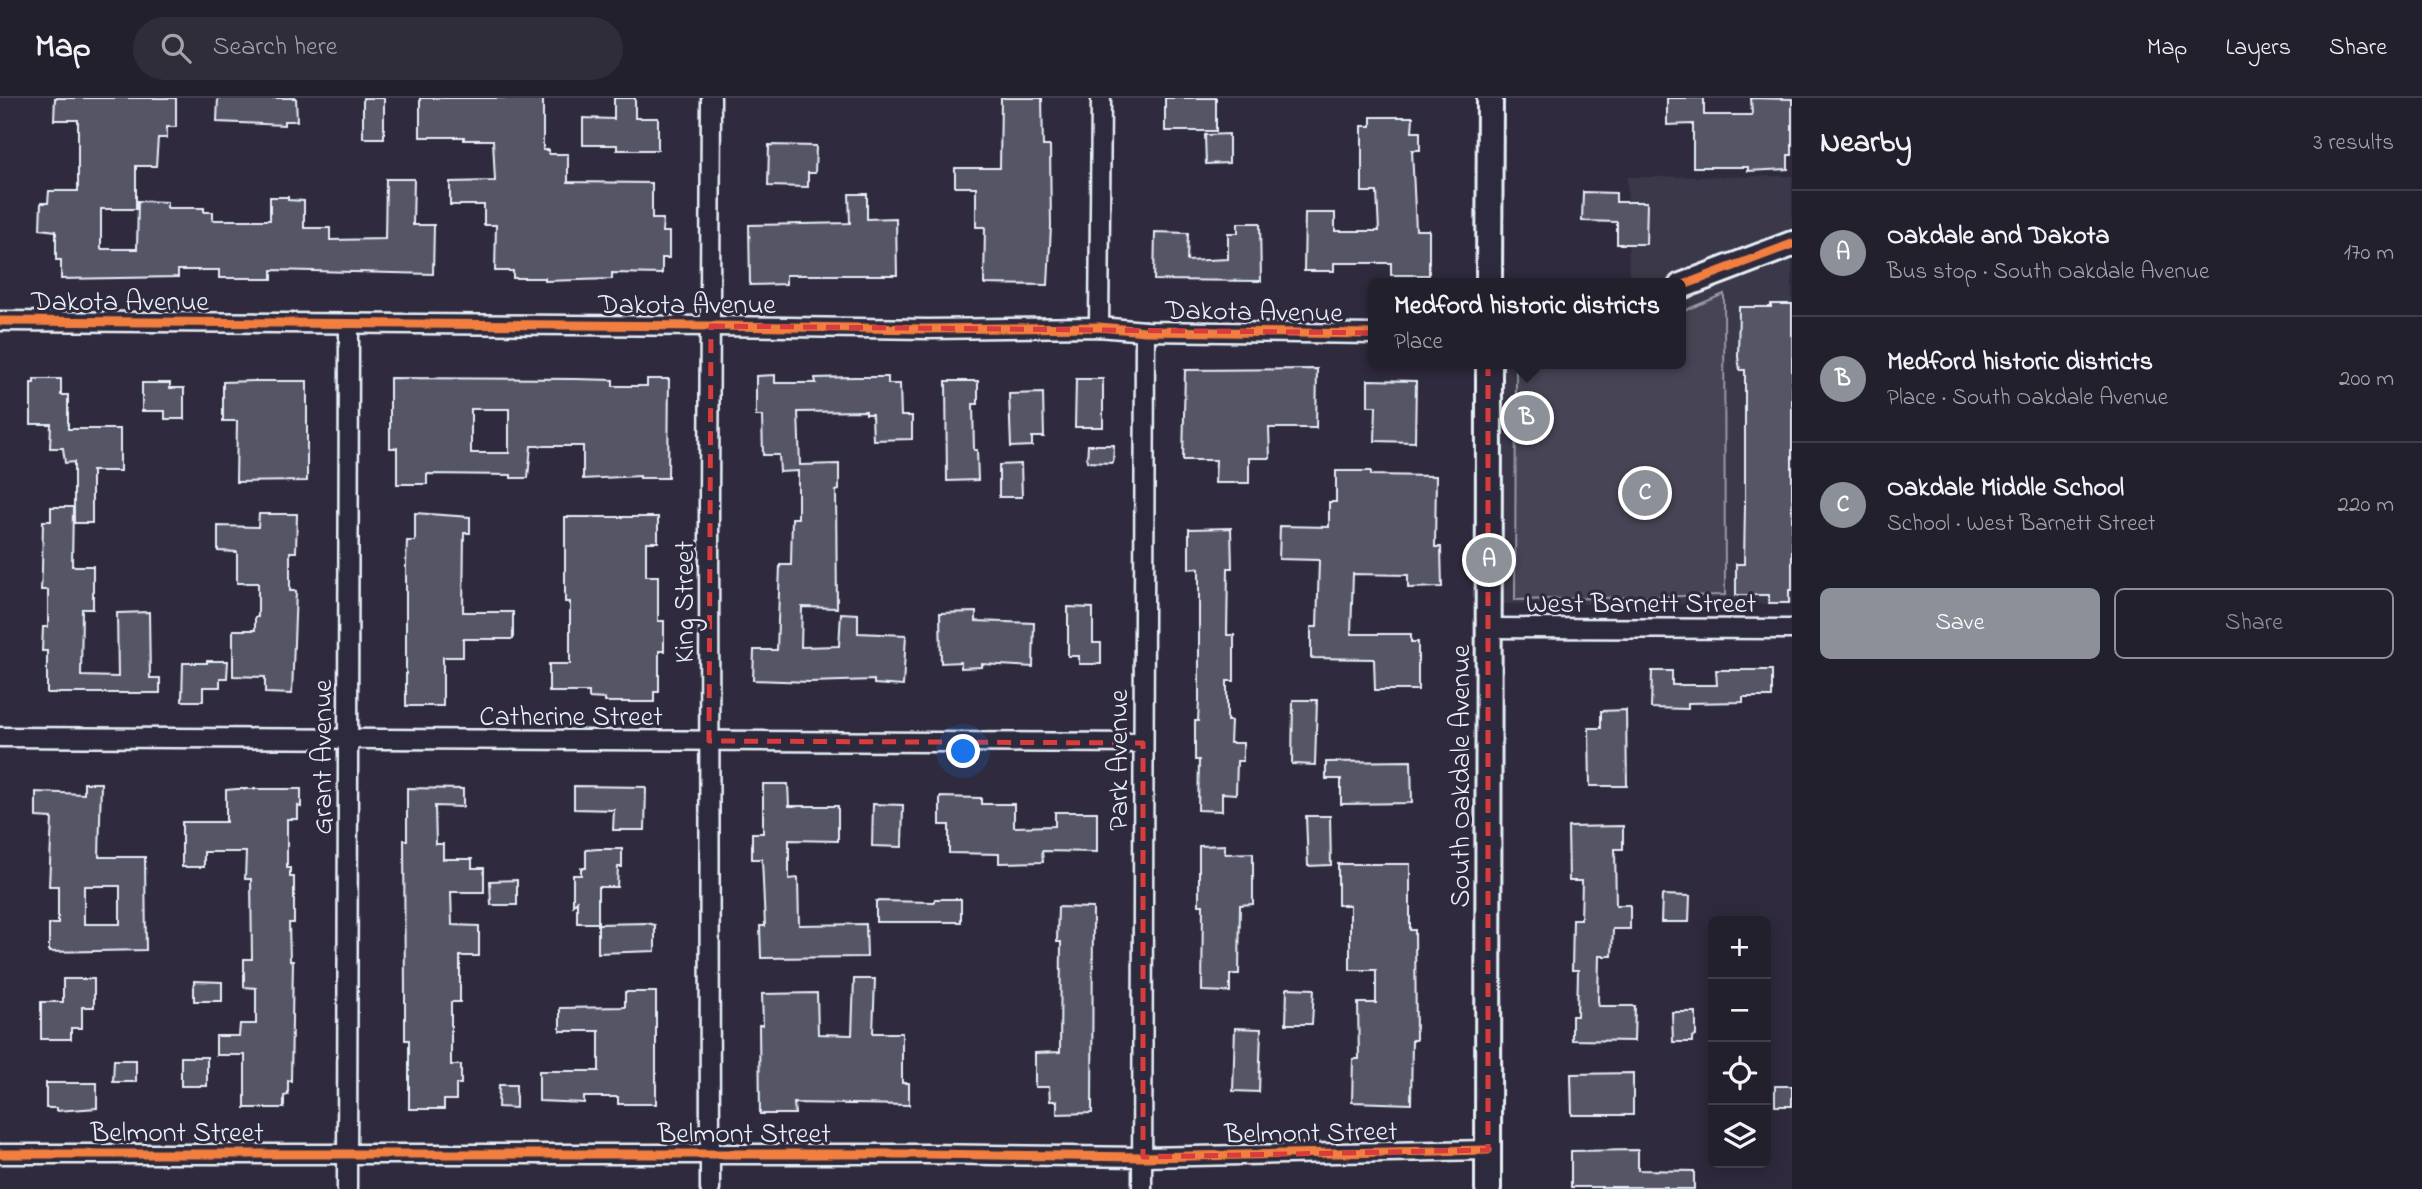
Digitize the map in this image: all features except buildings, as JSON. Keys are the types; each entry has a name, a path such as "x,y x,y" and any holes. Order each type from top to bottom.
{"street":[{"name":"King Street","path":"710,1189 711,98"},
{"path":"1099,327 1101,98"},
{"path":"1489,278 1490,98"},
{"path":"1686,284 1792,244"},
{"name":"Dakota Avenue","path":"0,321 929,329 1099,327 1145,331 1368,334"},
{"name":"Grant Avenue","path":"347,1189 349,324"},
{"name":"Park Avenue","path":"1142,1189 1145,331"},
{"name":"South Oakdale Avenue","path":"1489,369 1489,1189"},
{"name":"West Barnett Street","path":"1489,628 1792,629"},
{"name":"Catherine Street","path":"0,737 1143,743"},
{"name":"Belmont Street","path":"0,1154 1143,1157 1488,1150"}],"highlighted area":[{"path":"711,326 1488,334 1488,1150 1143,1157 1143,743 709,741"}],"shaded area":[{"path":"1792,176 1792,604 1497,604 1500,372 1503,369 1686,369 1686,278 1629,278 1627,177"},
{"path":"1724,294 1725,595 1515,600 1516,369 1686,369 1686,310"}],"cycle path":[{"path":"1686,284 1792,244"},
{"path":"0,321 928,329 1099,327 1145,331 1368,334"},
{"path":"0,1154 926,1154 1143,1157 1488,1150"}],"place":[{"name":"Medford historic districts","path":"1527,418"},
{"name":"Oakdale Middle School","path":"1645,493"},
{"name":"Oakdale and Dakota","path":"1489,560"}]}
